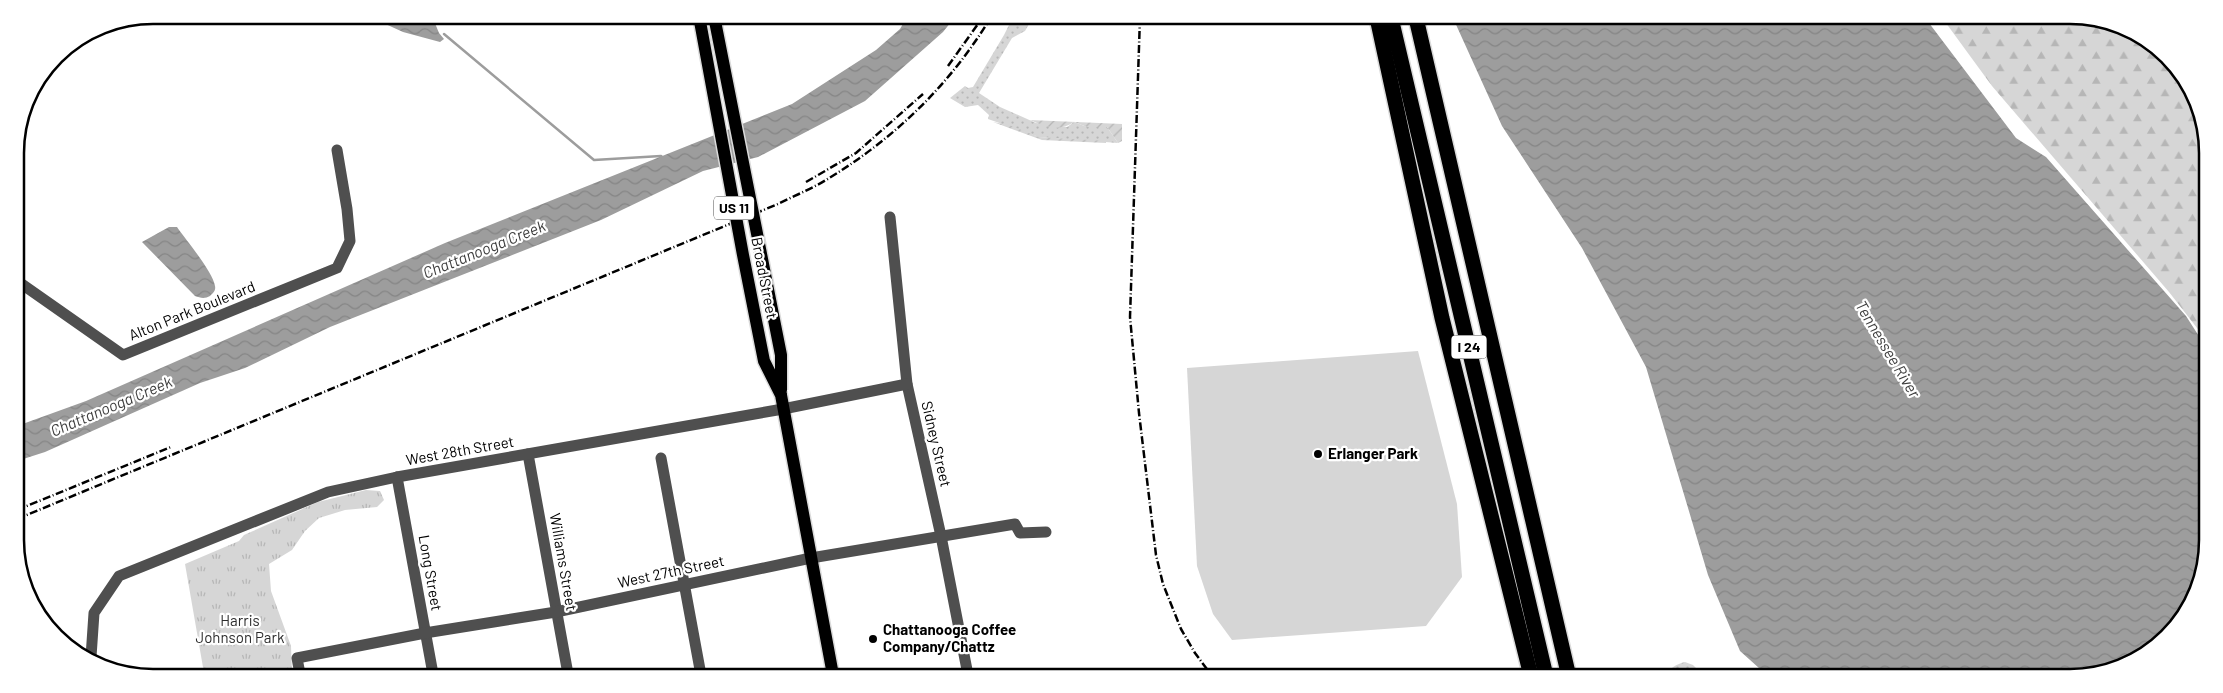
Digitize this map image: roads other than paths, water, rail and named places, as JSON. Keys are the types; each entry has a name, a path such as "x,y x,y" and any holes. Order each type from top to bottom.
{"highway":[{"path":"1378,24 1442,318 1529,669"},
{"name":"I 24","path":"1392,24 1544,669"},
{"name":"I 24","path":"1417,24 1567,669"}],"main road":[{"name":"Broad Street","path":"700,24 764,361 781,395"},
{"name":"Broad Street","path":"716,24 781,355 783,409 831,669"}],"street":[{"name":"Alton Park Boulevard","path":"24,286 123,355 337,268 350,241 348,210 337,150"},
{"name":"Sidney Street","path":"890,217 907,384 941,536 967,669"},
{"name":"West 28th Street","path":"91,654 94,613 118,576 328,492 397,477 783,409 907,384"},
{"name":"Williams Street","path":"528,454 567,669"},
{"path":"661,458 699,669"},
{"name":"Long Street","path":"397,477 432,669"},
{"name":"West 27th Street","path":"299,669 298,658 426,633 556,612 811,558 1014,524 1020,533 1046,532"}],"water":[{"path":"386,24 435,24 444,39 440,42 403,32"},
{"name":"Chattanooga Creek","path":"903,24 949,24 943,32 865,101 758,157 703,171 601,220 330,327 245,368 200,383 45,452 24,459 24,423 86,401 445,243 792,104 876,50 900,29"},
{"name":"Tennessee River","path":"1456,24 1930,24 2016,138 2046,157 2186,316 2199,336 2198,557 2195,574 2189,590 2173,619 2155,637 2127,656 2095,667 2079,669 1760,669 1740,651 1708,575 1646,367 1582,248 1502,126"},
{"path":"169,227 177,227 199,256 213,280 215,288 210,296 202,298 195,296 142,242"}],"waterway":[{"path":"444,34 594,160 661,156 663,158"}],"railway":[{"path":"948,66 978,24"},
{"path":"24,516 778,204 826,180 875,147 919,109 939,88 987,24"},
{"path":"1140,24 1130,317 1139,413 1156,555 1163,584 1181,629 1207,669"},
{"path":"806,182 856,153 923,94"},
{"path":"24,507 171,447"}],"place":[{"name":"Erlanger Park","path":"1318,454"},
{"name":"Chattanooga Coffee Company/Chattz","path":"873,639"}],"park label":[{"name":"Harris Johnson Park","path":"240,630"}]}
